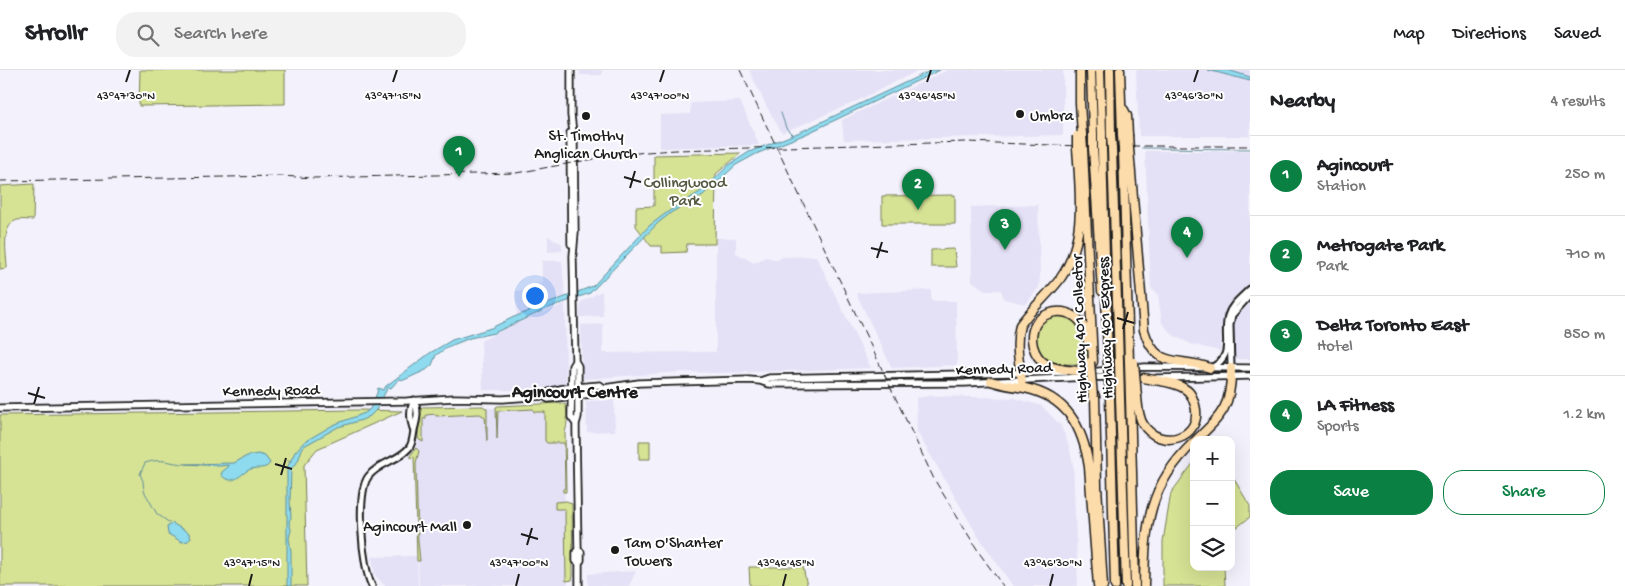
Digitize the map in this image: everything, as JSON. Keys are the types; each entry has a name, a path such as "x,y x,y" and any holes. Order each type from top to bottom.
{"highway":[{"path":"1021,377 1017,346 1020,325 1061,277 1072,258 1076,241 1080,213 1080,70"},
{"path":"1090,70 1101,285 1108,352"},
{"name":"Highway 401 Express","path":"1100,70 1115,586"},
{"name":"Highway 401 Express","path":"1110,70 1126,586"},
{"path":"1120,70 1121,102 1144,330 1150,347 1161,357 1210,368"},
{"name":"Highway 401 Collector","path":"1080,148 1103,586"},
{"path":"1126,149 1128,324 1133,398 1135,586"},
{"path":"1088,372 1051,366 1036,355 1032,342 1037,322 1044,315 1056,312 1076,318 1082,323 1086,332 1091,362"},
{"path":"1200,436 1220,417 1229,395 1231,372"},
{"path":"1133,398 1141,422 1148,432 1158,438 1180,438 1191,430 1195,422 1196,410 1194,400 1185,388 1144,378"},
{"path":"991,382 1026,388 1051,397 1067,411 1076,424 1086,452 1098,586"},
{"path":"1144,586 1146,532 1153,500 1176,460 1190,446"}],"main road":[{"path":"572,70 569,142 575,361 572,366 575,396 571,417 576,424 578,550 576,552 576,561 579,563 579,586"},
{"name":"Kennedy Road","path":"760,381 769,384 991,382 1021,377 1145,368 1210,368 1250,376"},
{"name":"Kennedy Road","path":"0,408 367,402 454,398 503,399 543,396 548,391 600,385 604,388 659,382 760,381 769,378 1144,378 1231,372 1250,368"},
{"name":"Kennedy Road","path":"543,396 548,400 600,393 604,388"}],"street":[{"path":"1210,368 1220,363 1225,356 1228,317 1231,309 1250,289"},
{"path":"1231,372 1230,325 1232,315 1250,296"},
{"path":"372,586 367,576 362,539 364,486 372,473 408,450 414,431 411,423 411,407 414,400"}],"shaded area":[{"path":"580,70 602,70 602,75 580,75"},
{"path":"749,70 919,70 855,102 782,133"},
{"path":"948,70 1063,70 1063,135 844,140 842,120"},
{"path":"1136,70 1250,70 1250,136 1139,136"},
{"path":"740,101 759,145 660,148 660,115 690,114 691,103"},
{"path":"1145,151 1250,151 1250,283 1229,303 1223,315 1220,351 1191,344 1173,335 1162,323 1158,294 1151,288"},
{"path":"1038,205 1039,287 1026,304 1004,299 1001,290 986,291 972,281 971,207"},
{"path":"548,236 562,244 562,251 548,252"},
{"path":"716,238 736,238 736,253 754,263 766,257 778,260 782,257 816,256 871,368 716,373 680,372 584,379 582,371 581,325 603,324 603,353 716,352"},
{"path":"542,261 562,261 565,296 517,316 516,291 533,290 534,284 542,283"},
{"path":"931,290 931,301 956,301 957,365 892,368 856,293"},
{"path":"602,291 603,316 580,317 581,302"},
{"path":"1250,303 1250,359 1234,359 1233,329 1235,320"},
{"path":"565,304 566,384 536,390 483,390 481,341 520,321"},
{"path":"929,396 1014,398 1042,406 1061,426 1069,446 1073,464 1078,586 1013,586 978,536 917,432 916,398"},
{"path":"614,400 615,431 587,432 586,401"},
{"path":"561,406 568,586 419,586 415,448 421,437 422,410"},
{"path":"417,556 418,586 385,586 375,575 372,557"},
{"path":"636,571 629,586 588,586 588,574"}],"green space":[{"path":"140,70 285,70 285,104 139,106"},
{"name":"Collingwood Park","path":"741,153 716,174 715,244 687,244 686,252 662,253 662,246 651,246 636,226 636,207 654,206 654,155"},
{"path":"34,184 33,220 17,220 8,228 6,234 7,268 0,269 0,186"},
{"path":"955,195 955,224 882,224 882,196"},
{"path":"954,249 956,267 931,267 931,250"},
{"path":"1052,316 1072,319 1078,323 1085,336 1088,364 1063,364 1046,360 1039,356 1035,340 1038,328"},
{"path":"561,403 566,405 567,415 565,432 566,492 563,492 565,488 564,443 547,443 545,441 545,412 534,412 533,409 498,411 497,439 496,407"},
{"path":"483,406 487,409 487,441 485,417 480,414 426,415 426,418 423,419 423,442 418,439 419,413 422,407"},
{"path":"402,411 317,449 304,465 307,586 0,586 0,415"},
{"path":"639,441 650,441 650,459 639,459"},
{"path":"416,448 419,451 416,463 420,561 417,561 414,457 411,458 410,456"},
{"path":"1190,467 1190,571 1224,571 1225,586 1163,586 1163,541 1171,493"},
{"path":"1235,481 1250,506 1250,517 1235,529"},
{"path":"567,501 572,504 573,576 572,580 566,581 565,509 555,509 555,502"},
{"path":"749,567 803,567 807,586 750,586"}],"water":[{"path":"932,70 940,70 806,134 756,154 736,165 703,195 672,212 658,223 590,293 546,309 494,333 470,338 450,346 436,355 432,365 426,370 404,380 399,379 391,388 388,387 376,410 370,416 338,427 304,446 298,461 291,469 291,518 289,521 291,530 289,538 291,586 287,586 287,468 295,452 304,442 333,425 365,413 370,409 378,388 383,390 430,353 452,340 491,328 593,286 649,226 703,190 729,165 749,152 800,132"},
{"path":"1208,70 1228,70 1250,77 1250,81"},
{"path":"258,454 265,456 270,463 264,467 251,469 234,480 226,479 221,475 229,465 186,464 234,463 247,456"},
{"path":"172,523 189,533 191,538 188,541 182,542 168,534 167,527"}],"waterway":[{"path":"781,113 786,128 793,135"},
{"path":"1142,148 1250,149"},
{"path":"170,523 157,514 144,491 140,474 145,463 151,461 186,464"}],"railway":[{"path":"740,70 934,479 980,554 1003,586"},
{"path":"0,181 281,176 313,178 516,173 605,157 676,150 967,142 1081,146"},
{"path":"1131,146 1250,146"}],"place":[{"name":"Umbra","path":"1020,114"},
{"name":"St. Timothy Anglican Church","path":"586,116"},
{"name":"Agincourt","path":"459,177"},
{"name":"Metrogate Park","path":"918,210"},
{"name":"Delta Toronto East","path":"1005,250"},
{"name":"LA Fitness","path":"1187,258"},
{"name":"Agincourt Mall","path":"467,525"},
{"name":"Tam O'Shanter Towers","path":"615,550"}],"district":[{"name":"Agincourt Centre","path":"575,391"}]}
